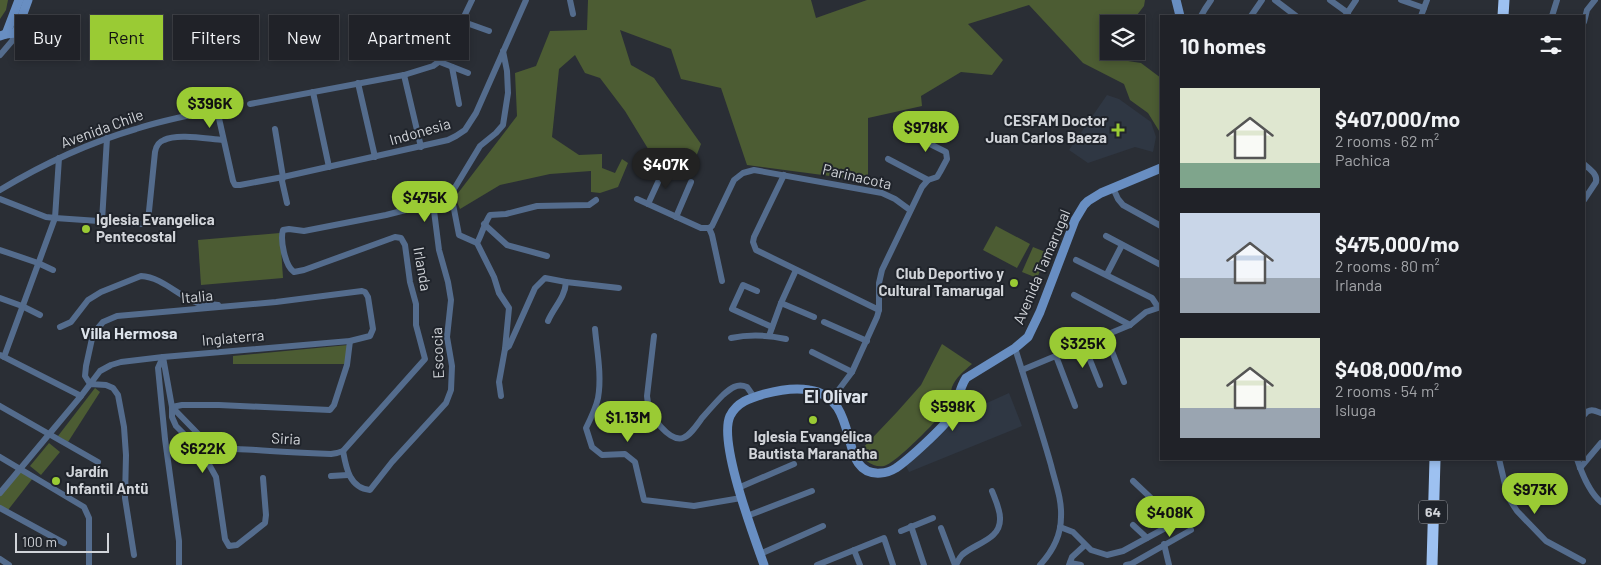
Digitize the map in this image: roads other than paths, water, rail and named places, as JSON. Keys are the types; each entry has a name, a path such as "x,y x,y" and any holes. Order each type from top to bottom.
{"highway":[{"path":"1496,15 1497,0"},
{"path":"1503,15 1504,0"},
{"name":"64","path":"1425,565 1428,460"},
{"name":"64","path":"1432,565 1435,460"}],"street":[{"path":"0,55 8,47 5,33 11,23 19,0"},
{"path":"23,15 28,0"},
{"path":"464,15 472,0"},
{"name":"Indonesia","path":"223,140 233,181 235,185 240,185 448,140 465,130 476,113 526,0"},
{"path":"570,0 573,14"},
{"path":"1176,0 1180,15"},
{"path":"1202,15 1211,0"},
{"path":"1252,15 1262,0"},
{"path":"1274,0 1295,15"},
{"path":"1330,0 1347,15 1356,0"},
{"path":"1401,0 1424,8"},
{"path":"1421,15 1427,0"},
{"path":"1552,15 1557,0"},
{"path":"1585,18 1587,10 1595,0"},
{"path":"11,23 15,22"},
{"path":"469,24 489,31"},
{"path":"433,203 451,194 480,146 503,125 508,93 507,71 503,51"},
{"path":"250,104 404,75 440,62 468,73"},
{"path":"452,67 459,104"},
{"path":"404,75 421,147"},
{"path":"358,83 375,157"},
{"path":"313,92 329,167"},
{"name":"Avenida Chile","path":"0,190 59,158 107,138 167,120 215,111 218,114 223,140"},
{"path":"275,129 287,203"},
{"path":"102,221 107,138"},
{"path":"0,199 55,218 142,224 148,221 157,145 167,138 223,140"},
{"path":"764,565 738,488 729,447 728,425 731,415 736,407 744,401 792,389 815,391 831,400 852,372 879,310 880,276 922,187 928,180 937,177 947,159 947,154 943,150 918,138"},
{"path":"59,158 55,218 2,356 81,396"},
{"path":"888,159 928,180"},
{"path":"1585,165 1596,175 1597,179 1585,198"},
{"path":"648,204 665,167"},
{"name":"Avenida Tamarugal","path":"831,400 843,417 857,462 872,472 883,473 897,467 924,444 951,416 961,386 966,378 1015,348 1028,337 1075,220 1084,205 1094,197 1160,168"},
{"name":"Parinacota","path":"708,228 712,226 734,180 739,175 754,170 882,193 895,199 910,210"},
{"path":"784,175 754,237 754,247 758,252 879,310"},
{"path":"676,217 691,182"},
{"path":"1113,188 1123,205 1160,225"},
{"path":"451,194 459,235 477,244 494,277 499,293 509,308 505,349 499,382 502,396"},
{"path":"637,199 701,228 708,228 712,235 722,281"},
{"path":"477,244 484,224 490,216 537,206 589,205 596,200"},
{"name":"Irlanda","path":"342,451 425,359 416,325 416,304 410,282 406,245 401,238 395,237 301,271 292,271 288,266 285,254 282,230 289,228 304,231 433,203"},
{"name":"Escocia","path":"348,475 363,489 370,490 392,462 446,403 451,390 452,366 447,337 451,300 439,250 433,203"},
{"path":"484,224 507,245 547,256"},
{"path":"1106,236 1160,264"},
{"path":"1107,274 1122,245"},
{"path":"0,250 53,270"},
{"path":"1022,370 1106,336 1130,325 1146,312 1160,308 1152,298 1076,260"},
{"path":"769,336 796,270"},
{"path":"60,327 71,322 88,300 101,292 141,276 165,284 197,302 233,306"},
{"path":"505,349 509,346 535,288 545,278 619,288"},
{"path":"548,321 552,311 565,292 566,282"},
{"path":"756,291 743,285 732,309 772,327"},
{"name":"Italia","path":"90,384 86,376 86,366 93,334 99,325 107,319 117,316 276,302 362,291 368,297 373,330"},
{"path":"1074,294 1130,325"},
{"path":"0,298 40,314"},
{"path":"782,303 814,317"},
{"path":"824,322 867,341"},
{"path":"595,329 599,378 598,397 586,428 592,447 602,455 625,454 634,462 644,500 694,506 741,498"},
{"name":"Inglaterra","path":"0,493 100,371 111,365 163,357 350,341 370,336 373,330"},
{"path":"731,338 745,335 786,339"},
{"path":"654,336 647,396 648,406 650,414 669,435 682,438 690,434 714,404 731,388 737,386 747,387 754,397"},
{"path":"1106,336 1124,382"},
{"path":"172,407 182,405 219,405 330,410 334,404 347,365 350,341"},
{"path":"1084,345 1100,385"},
{"path":"1015,348 1061,502 1060,527 1051,551 1040,565"},
{"path":"812,352 852,372"},
{"path":"1056,356 1075,406"},
{"path":"163,357 172,407 172,418 176,426 202,452 216,476 225,539 228,546 237,546 265,523 263,478"},
{"path":"163,357 158,368 164,438 179,541 179,565"},
{"path":"90,384 106,385 113,388 118,395 124,427 126,455 125,498 134,555"},
{"path":"0,406 98,462"},
{"name":"Siria","path":"172,407 198,434 213,446 330,454 342,451"},
{"path":"1585,414 1592,410 1601,413"},
{"path":"1580,468 1601,443"},
{"path":"331,476 348,475 342,451"},
{"path":"0,457 84,507 89,518 90,565"},
{"path":"1499,460 1508,497 1517,512 1546,541 1583,561"},
{"path":"1577,460 1594,495 1601,502"},
{"path":"738,488 794,464"},
{"path":"1060,527 1073,532 1085,545 1098,553 1114,554 1169,526 1172,522 1170,517 1133,481"},
{"path":"747,516 812,491"},
{"path":"956,565 964,553 984,543 994,535 998,528 1000,516 992,491"},
{"path":"0,508 64,543"},
{"path":"901,531 933,518"},
{"path":"1133,525 1147,538"},
{"path":"760,554 823,526"},
{"path":"911,526 924,565"},
{"path":"941,528 956,565"},
{"path":"1129,565 1191,530"},
{"path":"822,564 884,538 893,565"},
{"path":"1164,544 1170,565"},
{"path":"1082,565 1070,564 1075,553 1085,545"},
{"path":"854,550 860,565"},
{"path":"0,559 9,565"}],"place":[{"name":"CESFAM Doctor Juan Carlos Baeza","path":"1118,130"},
{"name":"Iglesia Evangelica Pentecostal","path":"86,229"},
{"name":"Club Deportivo y Cultural Tamarugal","path":"1014,283"},
{"name":"Iglesia Evangélica Bautista Maranatha","path":"813,420"},
{"name":"Jardín Infantil Antü","path":"56,481"}],"district":[{"name":"Villa Hermosa","path":"129,333"},
{"name":"El Olivar","path":"836,397"}]}
